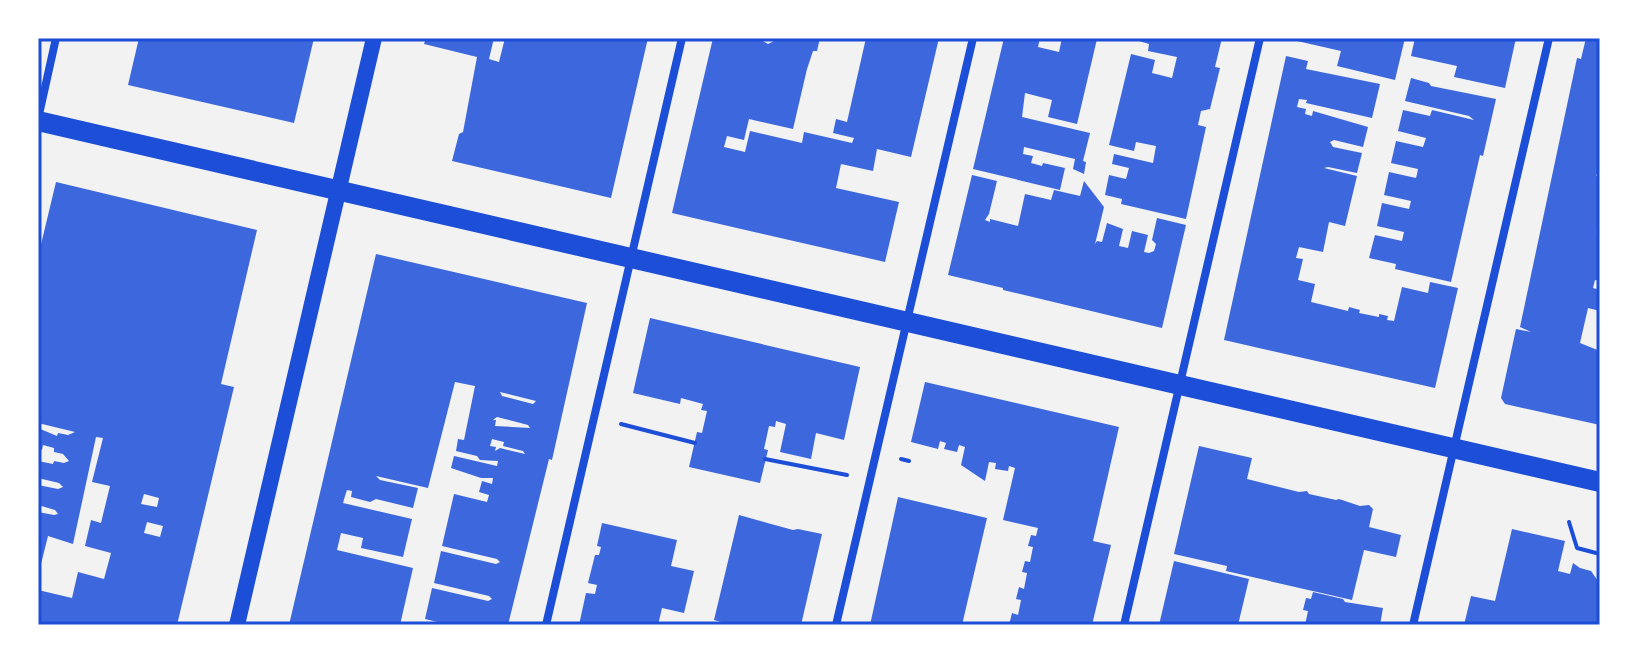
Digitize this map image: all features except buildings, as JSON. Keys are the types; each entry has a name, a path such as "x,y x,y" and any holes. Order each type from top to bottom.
{"main road":[{"path":"237,625 374,38"},
{"path":"38,121 1600,482"}],"street":[{"path":"38,121 56,38"},
{"path":"546,625 682,38"},
{"path":"836,625 973,38"},
{"path":"1124,625 1260,38"},
{"path":"1413,625 1549,38"}],"path":[{"path":"621,424 695,443"},
{"path":"765,459 847,475"},
{"path":"901,459 909,461"},
{"path":"1569,522 1577,548 1600,554"}]}
